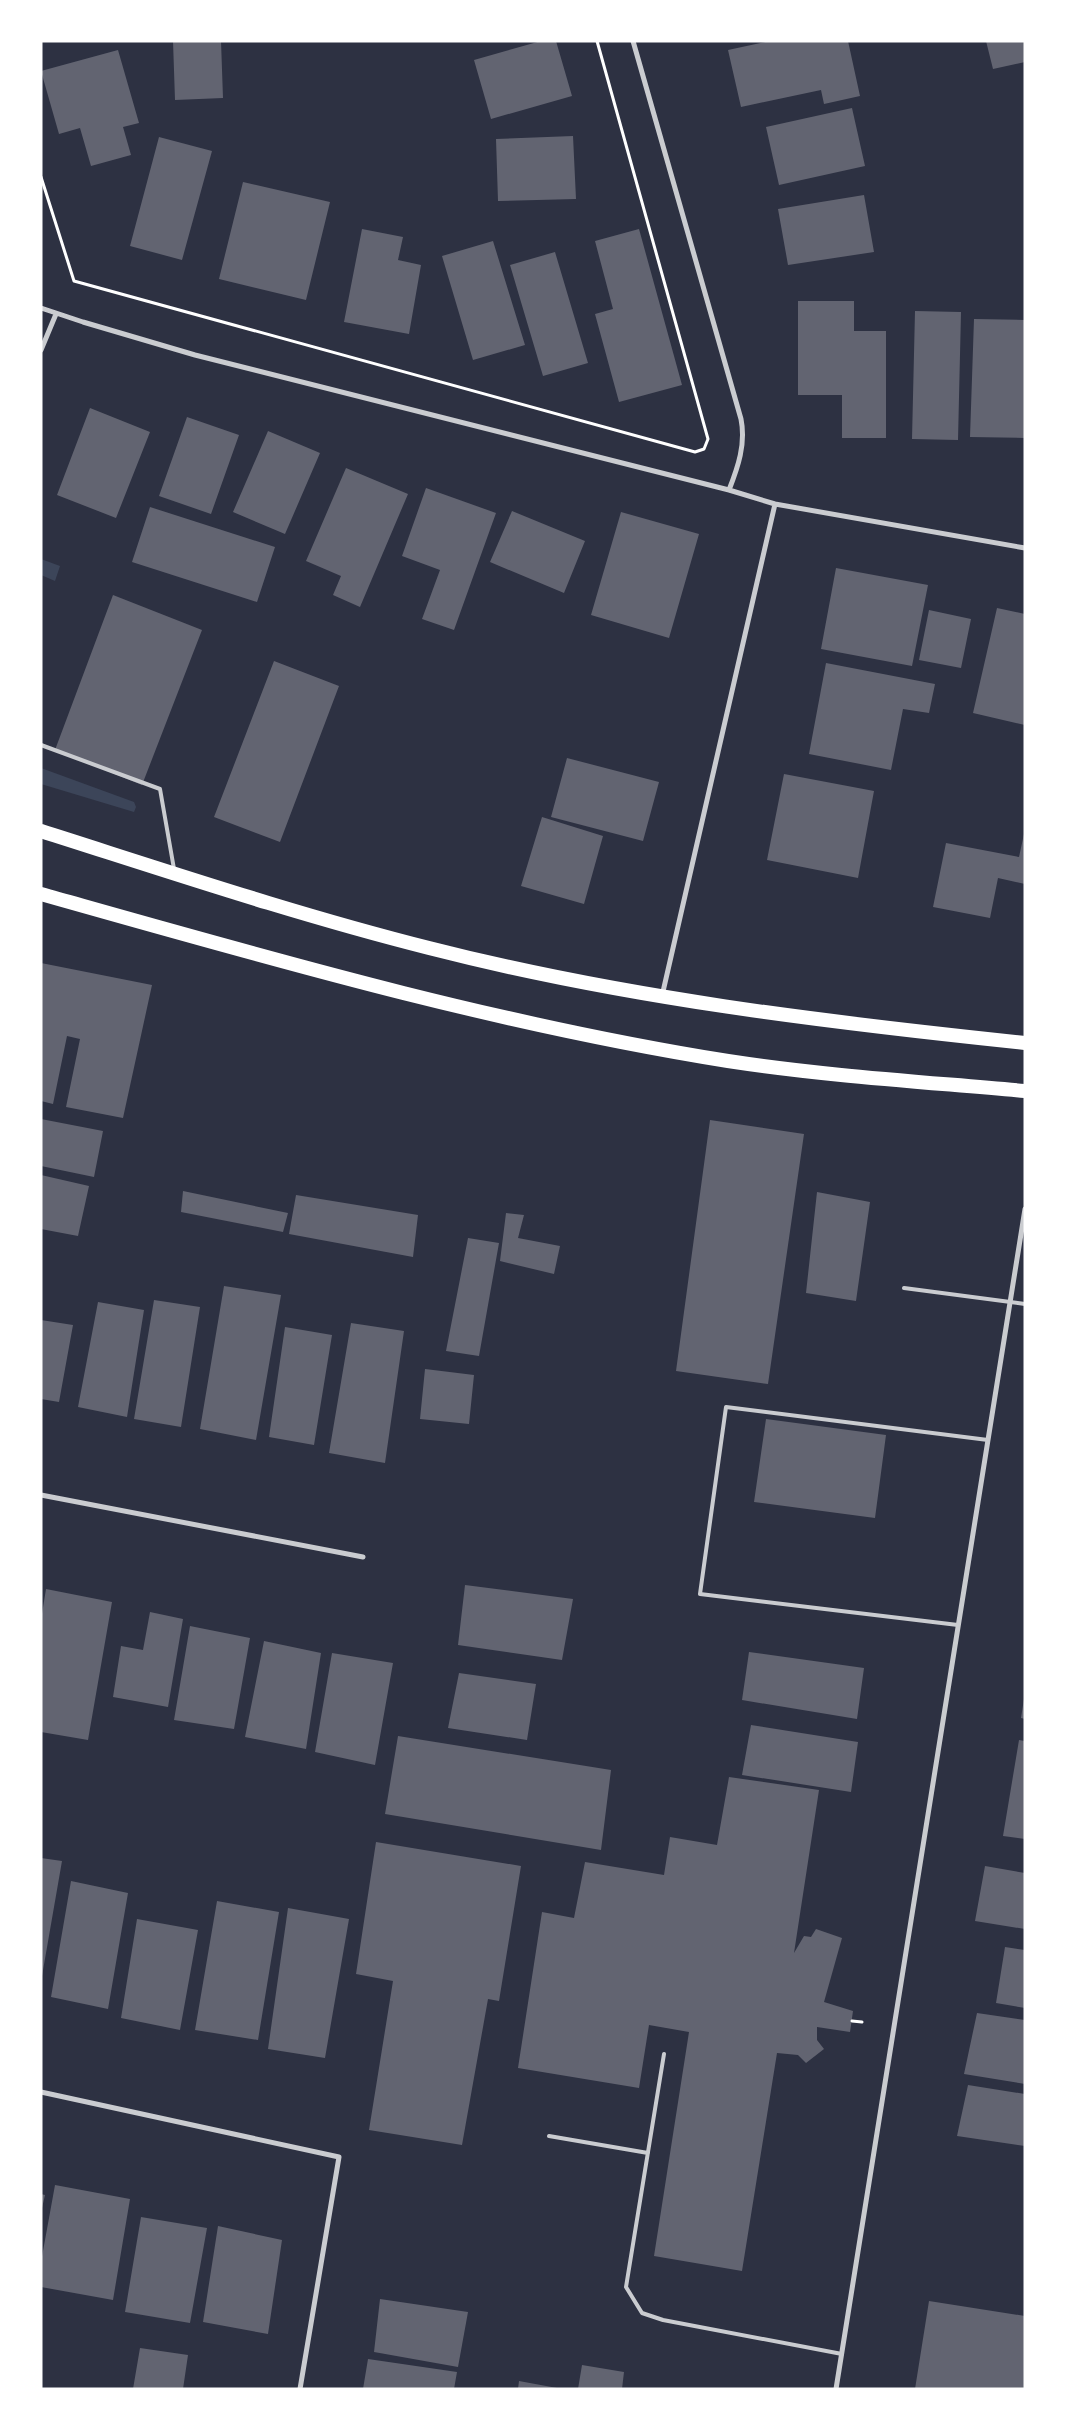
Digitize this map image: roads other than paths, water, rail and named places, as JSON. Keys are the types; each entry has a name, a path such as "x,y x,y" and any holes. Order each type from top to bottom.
{"highway":[{"path":"41,831 294,910 431,948 549,975 662,996 800,1017 1025,1042"},
{"path":"41,894 344,977 503,1017 592,1036 731,1061 1025,1091"}],"street":[{"path":"633,41 744,433 737,470 729,490"},
{"path":"41,308 195,355 729,490 775,504 1025,548"},
{"path":"41,350 56,314"},
{"path":"662,996 775,504"},
{"path":"836,2389 1025,1209"},
{"path":"41,1495 363,1557"},
{"path":"41,2092 339,2157 300,2389"}],"lane":[{"path":"41,746 160,789 175,874"},
{"path":"904,1288 1025,1304"},
{"path":"958,1625 700,1594 726,1407 988,1440"},
{"path":"664,2054 626,2287 642,2313 663,2320 842,2354"},
{"path":"549,2136 648,2154"}]}
